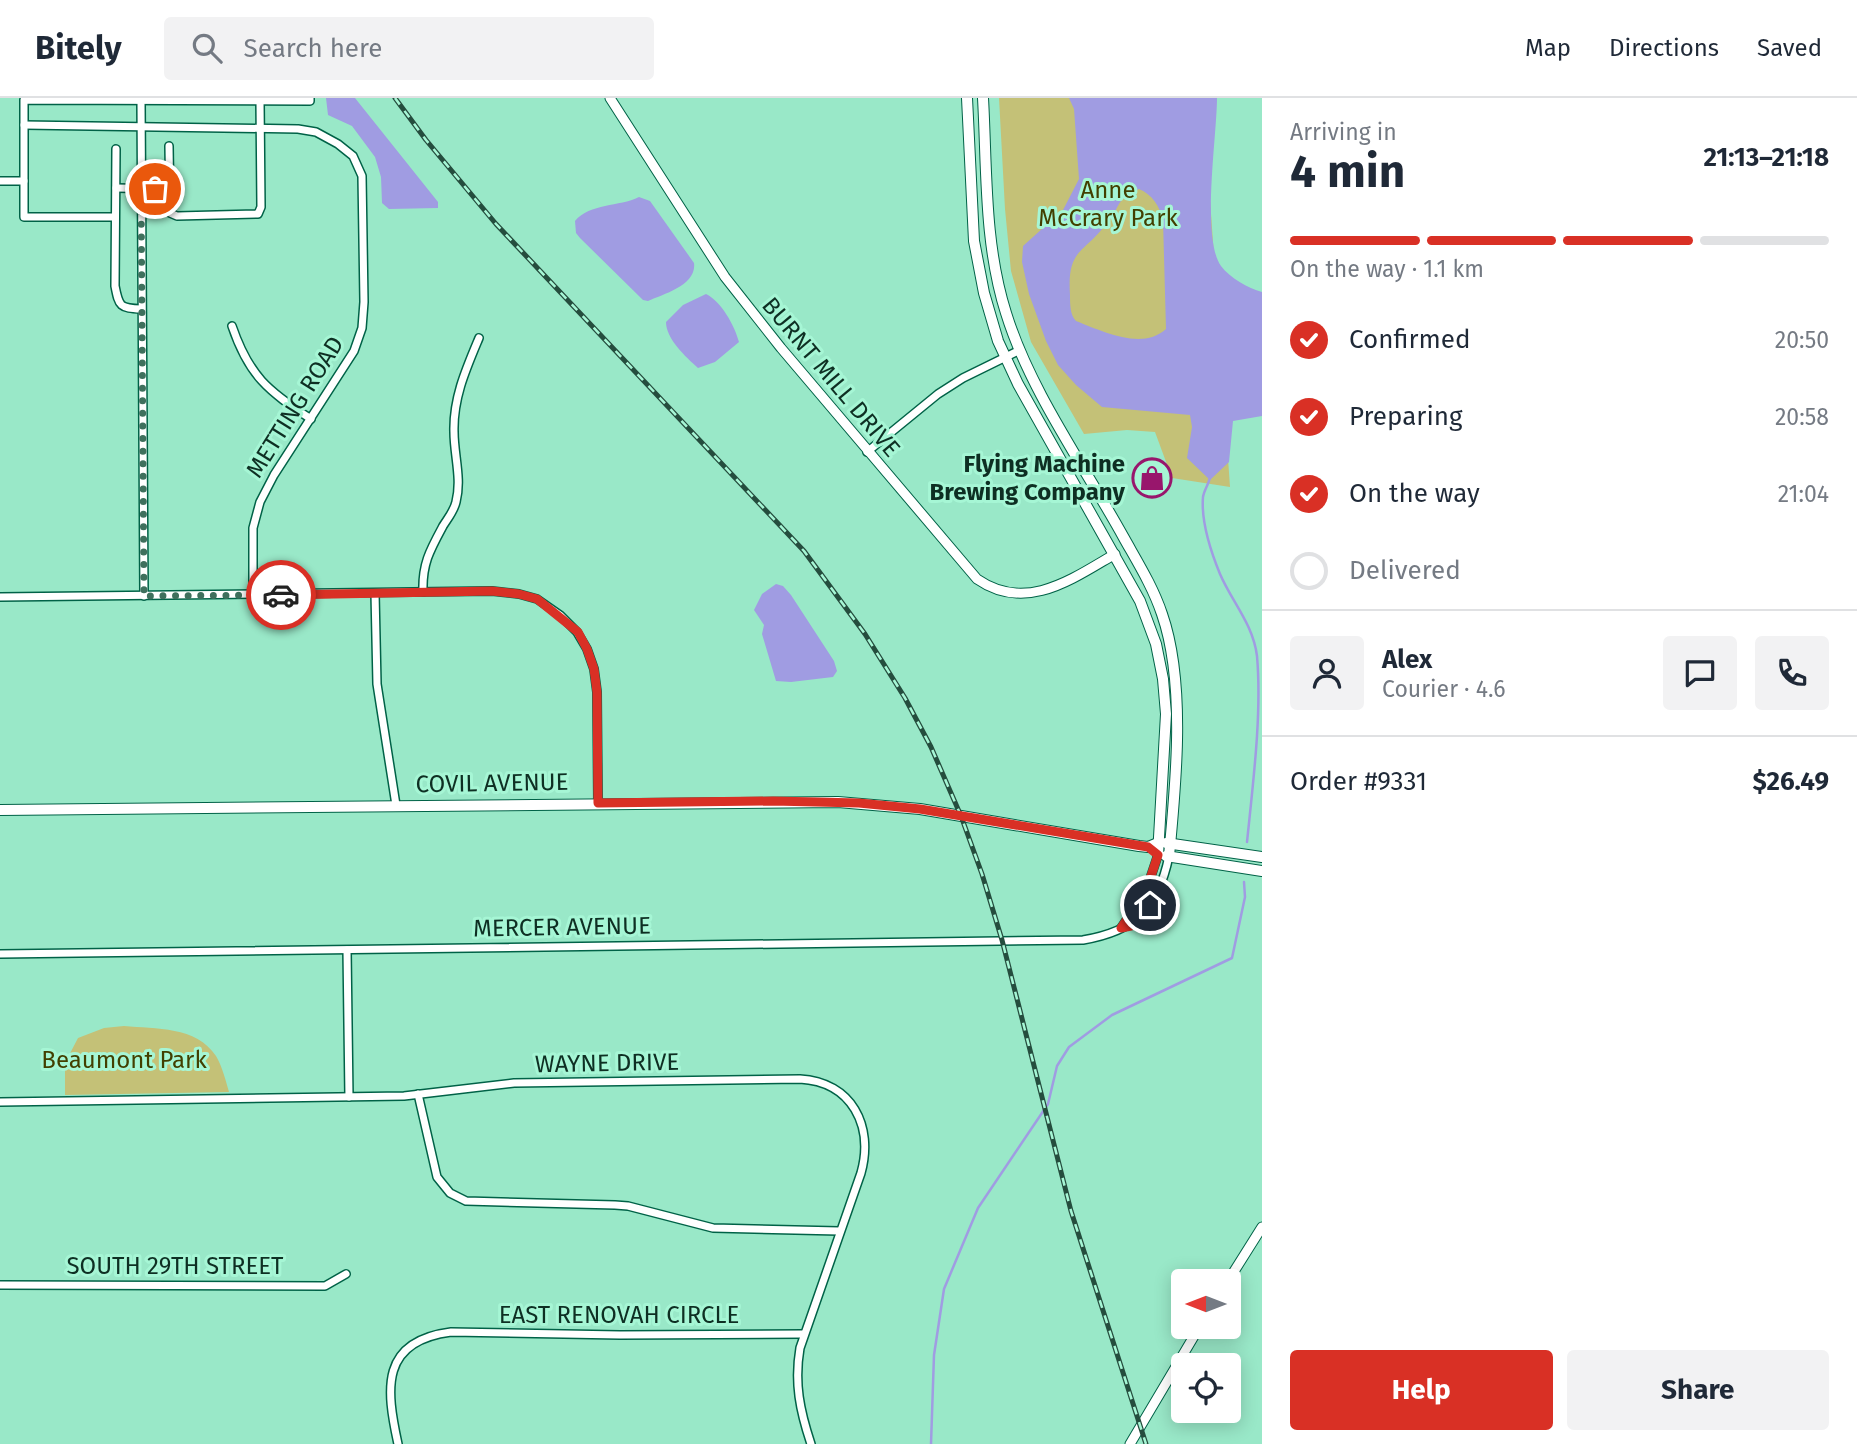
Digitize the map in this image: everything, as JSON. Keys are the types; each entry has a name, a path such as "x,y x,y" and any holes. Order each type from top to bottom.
{"main road":[{"path":"967,98 976,257 987,307 1005,358 1115,554 1147,615 1156,644 1166,714 1165,843 1169,856"},
{"path":"983,98 992,257 1003,305 1020,350 1153,589 1163,614 1175,672 1177,712 1165,843 1158,855 1262,871"},
{"name":"COVIL AVENUE","path":"0,810 773,801 859,803 920,809 1148,847 1158,855"},
{"path":"1148,847 1165,843 1262,857"}],"street":[{"name":"BURNT MILL DRIVE","path":"610,98 724,277 969,572 993,589 1015,593 1048,590 1068,582 1115,554"},
{"path":"115,217 24,217 23,100 310,99"},
{"path":"141,100 144,596"},
{"path":"169,146 170,213 177,216 258,214 261,207 260,101"},
{"name":"METTING ROAD","path":"24,125 299,129 316,132 353,156 362,176 362,328 354,351 270,481 256,513 252,562 253,595"},
{"path":"116,149 117,299 124,308 141,309"},
{"path":"0,181 24,181"},
{"path":"116,188 169,189"},
{"path":"232,326 244,355 262,384 311,419"},
{"path":"423,592 422,572 428,553 456,500 458,477 455,406 461,381 479,338"},
{"path":"867,452 938,394 963,378 1020,350"},
{"path":"1115,554 1129,547"},
{"path":"0,597 492,591 537,599 578,632 587,649 596,681 598,803"},
{"path":"375,593 377,684 397,805"},
{"path":"1121,928 1146,891 1158,855"},
{"name":"MERCER AVENUE","path":"0,954 1083,940 1103,937 1131,926 1150,905 1163,880 1169,856"},
{"path":"347,950 349,1097"},
{"name":"WAYNE DRIVE","path":"0,1102 349,1097 418,1094 514,1083 813,1080 831,1087 856,1111 865,1135 863,1164 803,1334 797,1367 797,1391 811,1444"},
{"path":"418,1094 437,1177 450,1193 466,1201 615,1205 713,1228 839,1231"},
{"path":"1236,1269 1262,1227"},
{"name":"SOUTH 29TH STREET","path":"0,1284 325,1286 345,1274"},
{"name":"EAST RENOVAH CIRCLE","path":"398,1444 389,1399 393,1371 405,1349 417,1341 435,1335 450,1332 803,1334"},
{"path":"1130,1444 1192,1339"}],"green space":[{"name":"Anne McCrary Park","path":"999,98 1203,98 1230,487 1172,478 1155,432 1127,430 1084,434 1031,342 1011,271"},
{"name":"Beaumont Park","path":"124,1026 174,1031 198,1039 216,1056 229,1092 65,1095 65,1063 78,1038 104,1028"}],"shaded area":[{"path":"326,98 355,98 438,202 438,208 389,209 382,203 381,177 375,157 352,126 328,115"},
{"name":"Anne McCrary Park","path":"1069,98 1217,98 1212,233 1215,252 1221,266 1240,282 1262,292 1262,416 1233,421 1229,462 1210,480 1187,458 1192,427 1190,415 1102,407 1058,365 1046,341 1029,294 1022,262 1023,246 1063,210 1079,179 1074,109","holes":["1139,189 1155,202 1163,220 1166,329 1156,335 1134,339 1110,334 1076,321 1071,309 1070,280 1071,268 1078,253 1112,217 1122,199"]},
{"path":"639,197 650,201 694,263 694,271 685,283 648,301 643,300 576,233 575,221 581,215"},
{"path":"706,294 717,302 727,315 739,342 715,362 698,368 673,341 666,322 683,305"},
{"path":"776,584 783,586 791,595 834,661 837,671 833,677 776,681 762,634 764,625 754,610 762,594"}],"waterway":[{"path":"1210,477 1203,497 1207,536 1220,574 1247,623 1257,656 1258,725 1247,842"},
{"path":"931,1444 934,1355 944,1289 978,1208 1048,1104 1057,1066 1069,1047 1112,1015 1232,958 1245,897 1244,882"}],"railway":[{"path":"395,98 496,224 804,551 865,634 905,698 931,747 961,816 982,874 1002,940 1071,1211 1146,1444"}],"way so far":[{"path":"155,189 141,188 144,596 281,595"}],"place":[{"name":"Flying Machine Brewing Company","path":"1152,478"}],"route":[{"path":"281,595 492,591 537,599 578,632 594,669 597,692 598,803 815,801 898,806 1148,847 1158,855 1156,864 1140,901 1121,928 1131,926 1150,905"}]}
